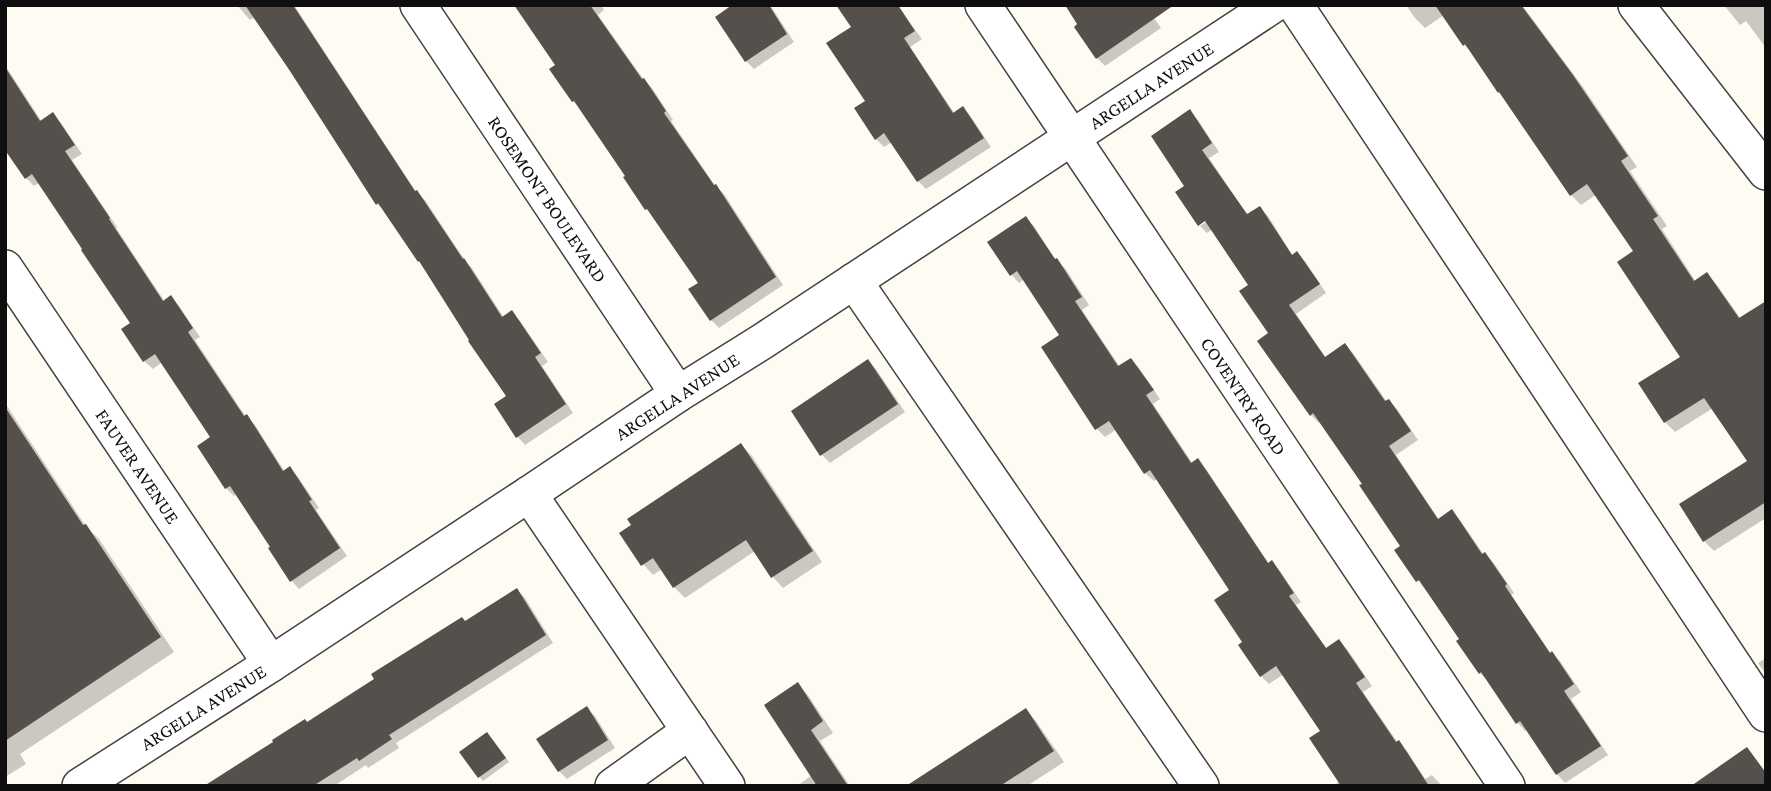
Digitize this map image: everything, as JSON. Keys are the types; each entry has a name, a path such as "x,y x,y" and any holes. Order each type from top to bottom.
{"street":[{"name":"ROSEMONT BOULEVARD","path":"418,5 678,394"},
{"name":"COVENTRY ROAD","path":"983,5 1507,786"},
{"name":"ARGELLA AVENUE","path":"80,786 271,664 1273,5"},
{"path":"1295,5 1766,714"},
{"path":"1636,5 1766,172"},
{"name":"FAUVER AVENUE","path":"5,268 271,664"},
{"path":"854,281 1201,786"},
{"path":"529,494 727,786"},
{"path":"613,786 690,731"}],"building":[{"path":"245,5 293,5 415,191 417,190 464,258 502,317 512,310 541,353 535,357 566,404 516,438 494,404 506,396 468,341 419,261 378,203 376,205"},
{"path":"514,5 590,5 642,79 644,78 666,111 664,113 714,185 716,184 776,277 710,321 688,289 698,283 647,209 645,210 574,101 572,102 549,69 555,65"},
{"path":"732,5 769,5 787,34 745,62 715,17"},
{"path":"836,5 898,5 915,31 904,38 953,113 963,106 984,138 917,182 884,133 875,140 854,108 865,101 826,43 851,27"},
{"path":"1065,5 1174,5 1096,59 1074,27 1077,24"},
{"path":"1435,5 1521,5 1628,156 1621,161 1658,216 1653,219 1694,281 1707,272 1739,318 1766,301 1766,502 1703,542 1679,504 1747,461 1704,398 1664,423 1638,383 1680,357 1617,262 1633,251 1587,184 1570,196"},
{"path":"5,67 40,121 53,112 75,145 65,151 109,219 163,301 171,295 193,328 188,332 244,416 247,414 283,471 290,466 340,548 290,582 230,486 225,489 197,446 210,437 155,354 143,362 121,329 130,323 82,249 32,174 25,179 5,150"},
{"path":"1190,109 1212,143 1202,150 1247,214 1260,206 1292,255 1297,251 1320,284 1289,305 1325,357 1345,343 1385,401 1389,399 1411,431 1389,446 1438,519 1452,509 1482,554 1485,552 1550,653 1552,651 1574,684 1564,691 1601,746 1556,775 1520,721 1516,724 1456,641 1459,639 1419,580 1416,582 1394,550 1400,546 1359,485 1362,484 1313,413 1310,416 1257,341 1268,333 1239,291 1248,285 1205,221 1198,226 1175,192 1184,186 1151,136"},
{"path":"1026,216 1082,297 1075,301 1118,366 1131,358 1154,390 1146,395 1191,463 1198,458 1268,563 1272,560 1294,593 1289,596 1326,648 1339,639 1365,677 1356,683 1396,742 1399,740 1429,786 1341,786 1309,738 1320,731 1276,666 1260,677 1238,645 1242,642 1214,600 1229,590 1150,470 1144,474 1109,421 1095,430 1041,347 1059,335 1017,271 1010,276 987,242"},
{"path":"868,359 898,404 820,456 791,411"},
{"path":"5,407 161,637 5,741"},
{"path":"741,443 813,551 771,578 746,540 673,588 653,558 641,566 619,533 631,525 627,519"},
{"path":"517,588 546,635 389,735 392,739 359,761 357,758 313,786 204,786 305,719 307,722 374,679 371,674 462,617 465,621"},
{"path":"798,682 823,721 811,730 848,786 817,786 764,705"},
{"path":"587,706 608,740 558,772 536,739"},
{"path":"1026,708 1054,751 1000,786 906,786"},
{"path":"487,732 506,758 478,778 459,752"},
{"path":"1747,747 1766,773 1766,786 1691,786"}]}
